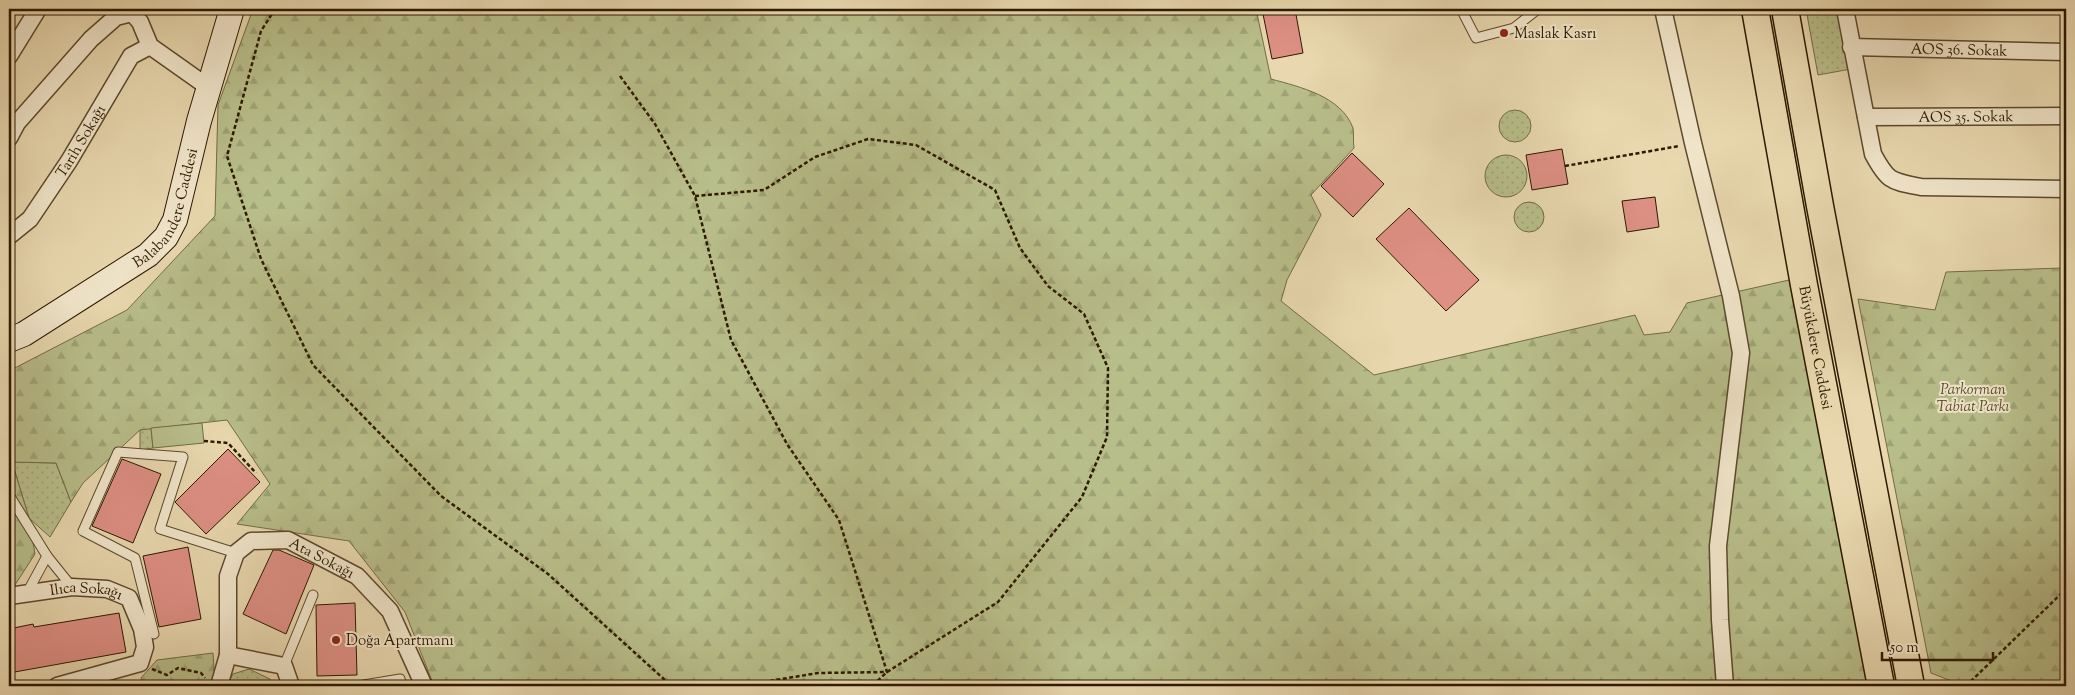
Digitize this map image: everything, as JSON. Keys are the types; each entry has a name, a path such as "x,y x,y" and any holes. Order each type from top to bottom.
{"main road":[{"name":"Balabandere Caddesi","path":"9,340 24,334 148,255 166,237 175,220 208,87 232,9"},
{"name":"Büyükdere Caddesi","path":"1755,9 1806,294 1881,686"},
{"name":"Büyükdere Caddesi","path":"1785,9 1910,686"},
{"path":"1769,87 1778,102 1788,129 1802,194 1820,206"}],"street":[{"path":"9,56 38,9"},
{"path":"1662,9 1731,296 1741,353 1718,546 1720,620 1726,686"},
{"path":"1845,9 1873,154 1884,175 1901,183 1921,187 2066,189"},
{"path":"9,138 17,123 91,39 116,18 132,13 140,22 150,46 208,87"},
{"name":"Tarih Sokağı","path":"9,236 30,219 69,161 131,56 150,46"},
{"name":"AOS 36. Sokak","path":"1851,47 2066,52"},
{"name":"AOS 35. Sokak","path":"1866,116 2066,116"},
{"name":"Ata Sokağı","path":"236,553 251,541 288,540 357,576 390,610 424,686"},
{"path":"213,683 228,655 228,576 236,553"},
{"name":"Ilıca Sokağı","path":"9,596 72,587 107,589 129,598 142,629 145,647 140,662"},
{"path":"228,655 284,666 291,686"},
{"path":"57,686 140,662"}],"lane":[{"path":"1462,9 1476,38 1514,28 1538,9"},
{"path":"154,634 135,558 83,531 118,452 183,457 160,529 236,553"},
{"path":"9,495 47,556 72,587"},
{"path":"26,593 47,556"},
{"path":"284,666 313,595"},
{"path":"358,686 400,679 402,686"}],"path":[{"path":"275,9 261,31 228,156 261,259 313,365 441,496 548,574 666,680 701,686"},
{"path":"620,76 655,124 695,196 731,340 787,444 839,520 887,672"},
{"path":"695,196 764,190 815,157 868,139 916,145 995,190 1020,248 1048,286 1084,314 1108,368 1107,437 1082,497 998,602 887,672 872,686"},
{"path":"1565,166 1693,143"},
{"path":"204,441 228,442 256,472"},
{"path":"1966,686 2066,589"},
{"path":"140,662 167,675 178,668 202,673 213,683"},
{"path":"739,686 818,673 887,672"}],"green space":[{"path":"253,9 1256,9 1271,79 1318,94 1339,108 1353,128 1354,148 1311,195 1321,215 1287,280 1281,301 1374,375 1635,315 1644,335 1670,332 1687,303 1789,280 1870,686 434,686 405,612 349,541 237,524 270,484 227,420 140,430 83,483 71,502 56,463 12,462 29,518 35,554 13,588 9,589 9,371 127,310 215,216 218,105"},
{"path":"1806,9 1840,9 1851,69 1818,75"},
{"path":"1515,110 1521,111 1526,115 1530,120 1530,132 1526,137 1521,141 1515,142 1509,141 1504,137 1500,132 1499,126 1500,120 1504,115 1509,111"},
{"path":"1502,155 1510,155 1521,161 1527,176 1521,191 1510,197 1502,197 1491,191 1485,180 1485,172 1491,161"},
{"path":"1529,202 1540,206 1544,217 1540,228 1529,232 1518,228 1514,217 1518,206"},
{"name":"Parkorman Tabiat Parkı","path":"2062,268 2066,312 2066,686 1957,686 1954,682 1931,673 1858,299 1935,310 1946,272"},
{"path":"202,423 204,443 153,448 151,428"},
{"path":"151,428 153,448 140,450 140,430"},
{"path":"12,462 56,463 71,502 50,537 29,518"},
{"path":"213,653 215,684 213,686 143,686 141,678 157,660"},
{"path":"249,669 270,679 273,686 226,686 233,674"}],"building":[{"path":"1262,9 1295,9 1303,53 1272,59"},
{"path":"1562,149 1568,184 1532,190 1526,155"},
{"path":"1352,153 1384,184 1353,217 1321,186"},
{"path":"1655,197 1659,227 1627,232 1622,201"},
{"path":"1409,208 1479,280 1446,311 1376,239"},
{"path":"228,449 260,482 206,534 175,502"},
{"path":"122,459 161,474 133,543 92,526"},
{"path":"188,547 201,619 159,627 143,556"},
{"path":"273,550 279,550 314,565 286,634 243,614"},
{"name":"Doğa Apartmanı","path":"355,603 357,675 317,676 316,605"},
{"path":"119,613 126,652 9,673 9,629 33,624 34,627"}],"place":[{"name":"Maslak Kasrı","path":"1504,33"},
{"name":"Doğa Apartmanı","path":"336,640"}]}
